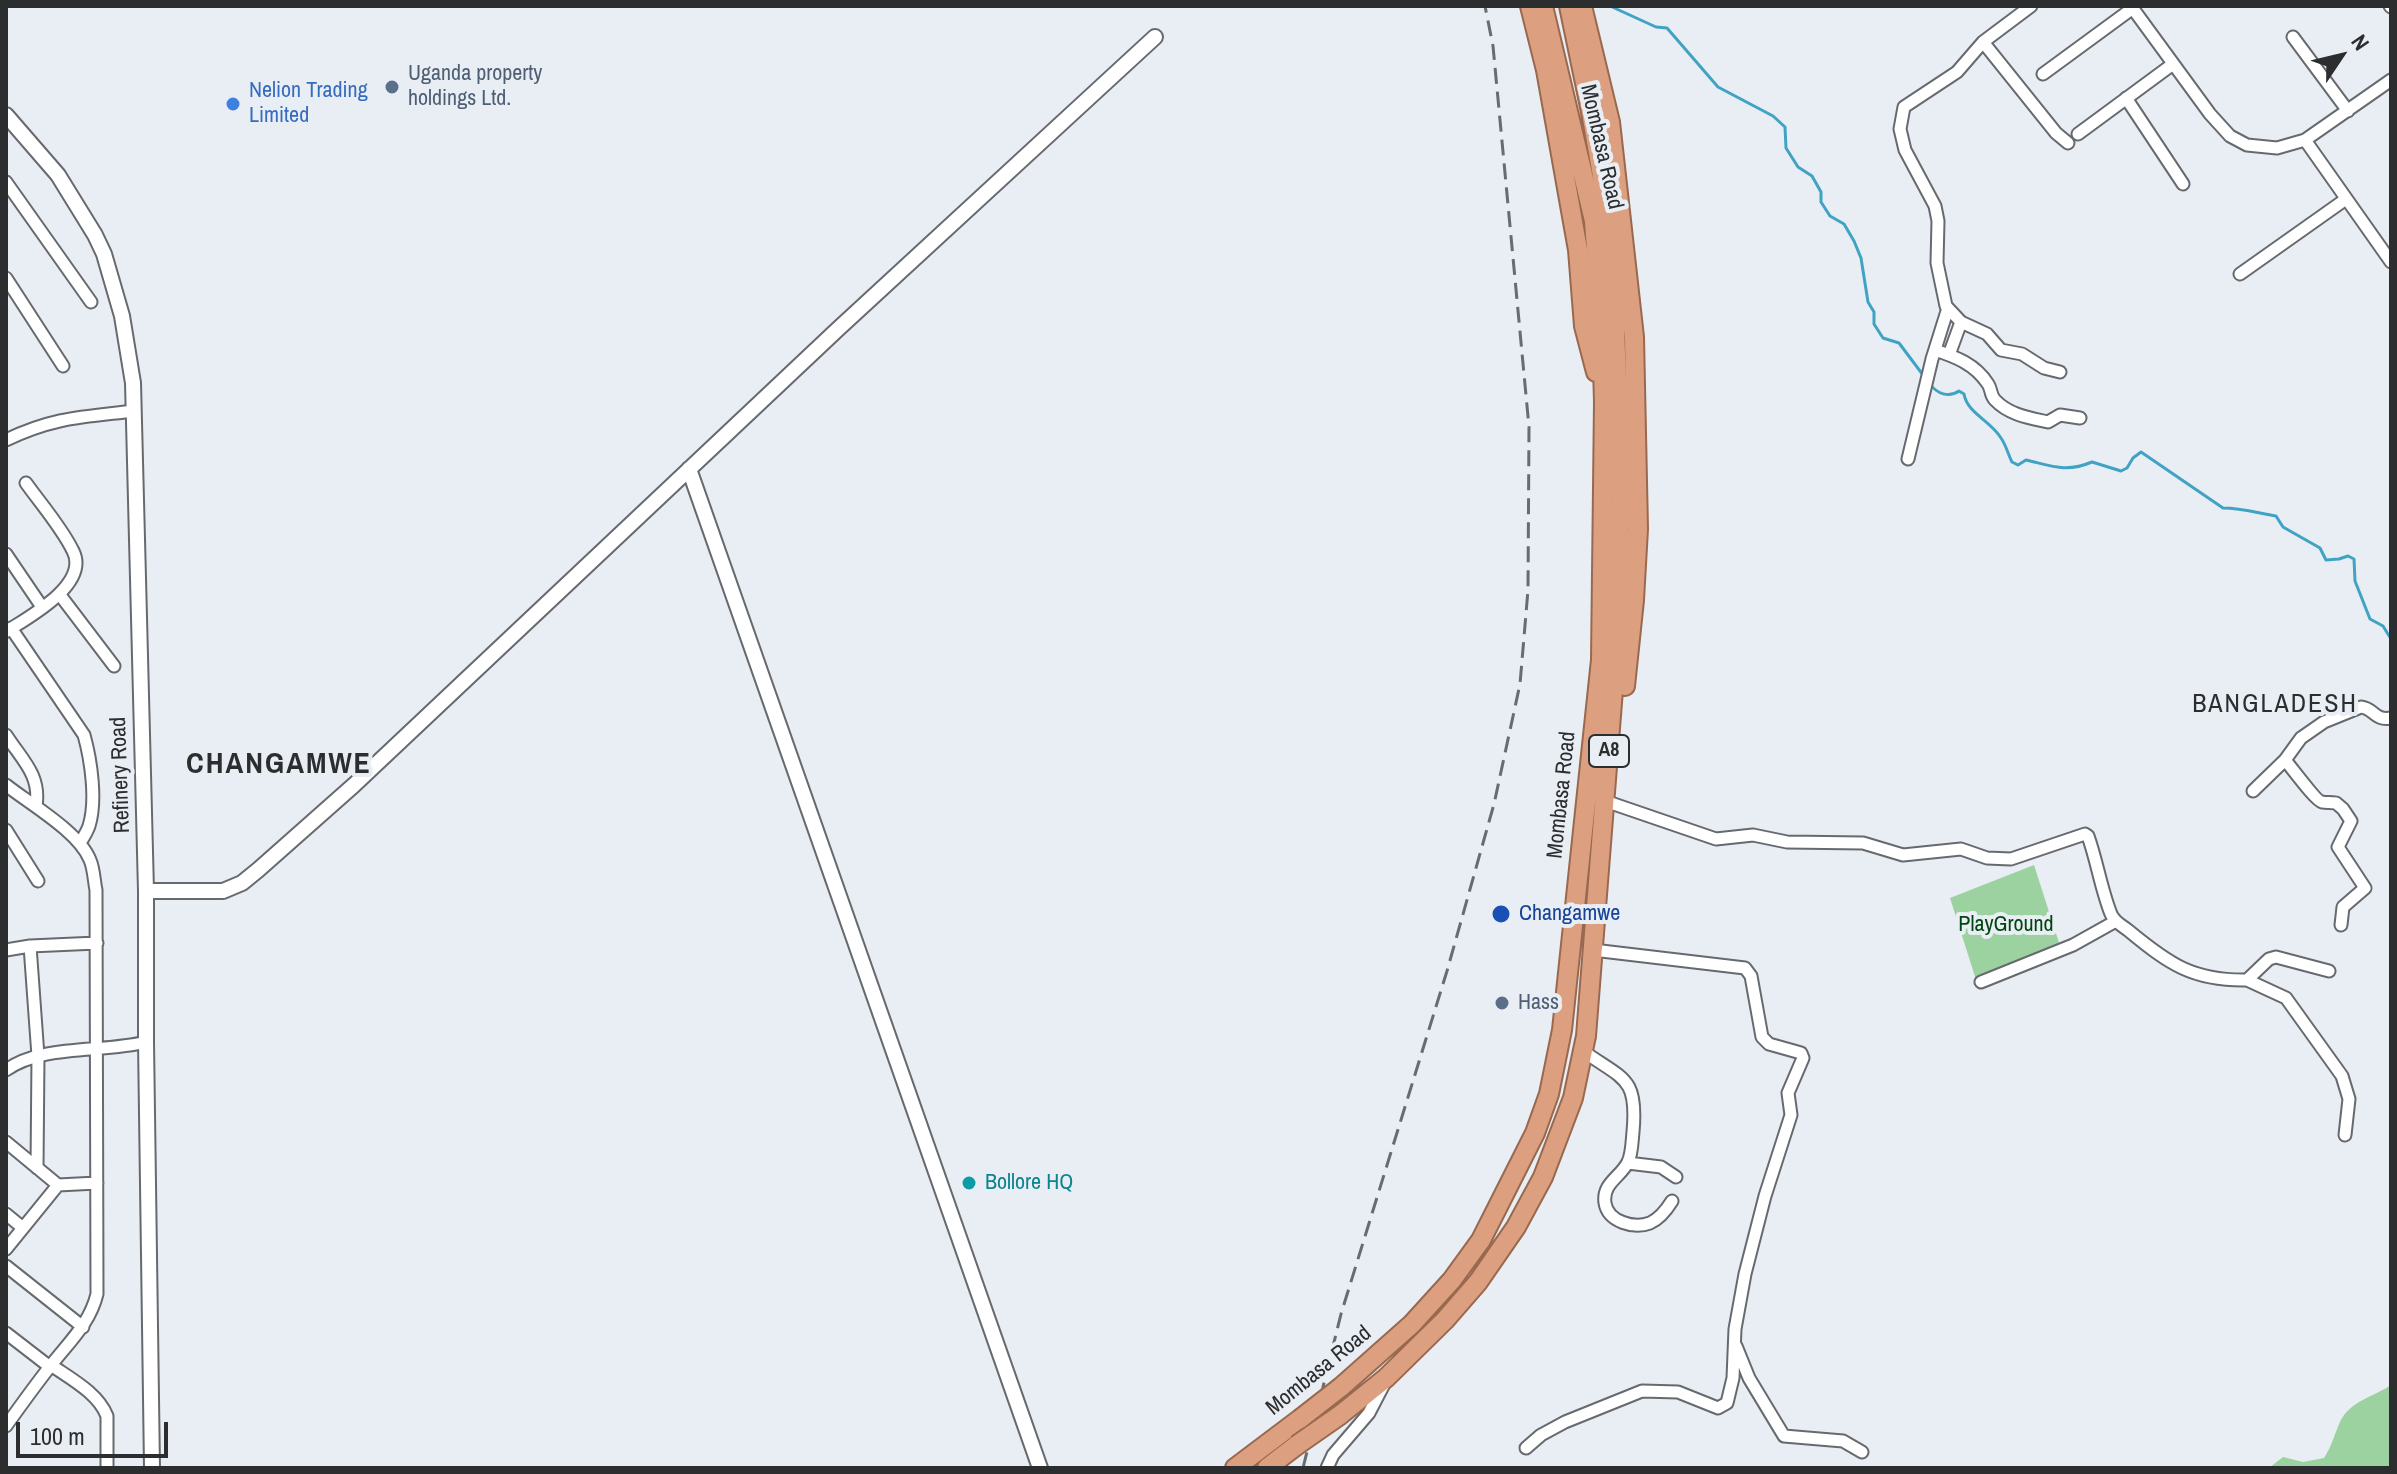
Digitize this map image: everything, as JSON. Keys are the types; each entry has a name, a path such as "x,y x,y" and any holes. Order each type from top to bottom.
{"highway":[{"path":"1530,6 1546,70 1578,250 1584,326 1604,402"},
{"name":"Mombasa Road","path":"1235,1468 1341,1387 1412,1324 1452,1280 1474,1250 1506,1194 1535,1133 1549,1094 1562,1030 1601,660 1604,402 1594,221 1543,6"},
{"name":"Mombasa Road","path":"1267,1468 1386,1378 1445,1320 1478,1282 1516,1227 1543,1177 1573,1098 1583,1051 1615,664 1621,497 1614,285 1605,193 1569,6"},
{"path":"1582,6 1610,122 1634,337 1638,529 1634,600 1623,699 1608,765"}],"street":[{"path":"2031,6 1983,42 1957,72 1904,107 1900,129 1905,150 1935,206 1938,221 1937,263 1943,299 1948,308 1961,322 1987,334 2001,350 2022,354 2044,368 2060,372"},
{"path":"2043,74 2132,7 2210,114 2236,140 2247,145 2277,148 2305,140 2390,83"},
{"path":"146,891 223,891 242,883 377,763 1155,37"},
{"path":"2293,37 2348,111"},
{"path":"1983,42 2056,133 2068,143"},
{"path":"2078,134 2173,64"},
{"path":"2126,98 2183,184"},
{"name":"Refinery Road","path":"6,115 58,175 95,235 104,254 122,316 133,383 146,891 152,1468"},
{"path":"2305,140 2391,262"},
{"path":"8,190 91,302"},
{"path":"2240,274 2346,199"},
{"path":"6,278 63,366"},
{"path":"1908,459 1921,398 1948,308"},
{"path":"1949,355 1961,322"},
{"path":"1933,354 1960,358 1977,369 1993,398 2009,411 2048,422 2060,415 2080,418"},
{"path":"6,440 26,430 66,418 134,411"},
{"path":"689,469 1040,1468"},
{"path":"26,483 75,553 76,567 60,595 8,629 84,735 89,753 92,794 90,825 80,843"},
{"path":"6,554 42,607"},
{"path":"60,595 114,666"},
{"path":"2253,791 2285,760 2301,738 2331,719 2365,707 2377,717 2391,718"},
{"path":"6,735 37,782 36,806"},
{"path":"2285,760 2315,798 2336,803 2350,818 2338,847 2365,888 2343,907 2341,925"},
{"path":"6,1426 83,1327 97,1294 96,890 90,860 80,843 36,806 8,791"},
{"path":"1605,801 1716,839 1753,835 1787,842 1863,843 1903,855 1961,849 1987,858 2011,859 2085,834 2111,915 2116,921 2157,954 2189,972 2214,980 2247,980 2286,998 2342,1076 2349,1099 2345,1135"},
{"path":"6,830 38,881"},
{"path":"1981,982 2073,945 2116,921"},
{"path":"6,950 97,943"},
{"path":"30,946 38,1056 37,1168"},
{"path":"1526,1448 1541,1435 1565,1422 1642,1391 1678,1392 1718,1408 1728,1401 1733,1378 1736,1319 1748,1261 1791,1115 1788,1093 1803,1055 1769,1044 1762,1037 1751,976 1745,968 1593,950"},
{"path":"2247,980 2269,959 2276,957 2329,971"},
{"path":"6,1070 38,1056 146,1042"},
{"path":"1583,1051 1622,1078 1634,1096 1628,1163 1608,1185 1605,1203 1608,1213 1627,1224 1642,1225 1655,1220 1672,1201"},
{"path":"6,1142 58,1185 97,1183"},
{"path":"1628,1163 1661,1167 1676,1177"},
{"path":"6,1249 58,1185"},
{"path":"6,1214 23,1228"},
{"path":"6,1266 83,1327"},
{"path":"6,1333 93,1396 104,1409 107,1416 107,1468"},
{"path":"1734,1342 1749,1378 1784,1436 1835,1439 1862,1452"},
{"path":"1327,1468 1335,1453 1369,1413 1386,1378"}],"green space":[{"name":"PlayGround","path":"2034,865 2062,952 1978,986 1950,898"},
{"path":"2391,1385 2391,1468 2269,1468 2283,1457 2303,1462 2324,1458 2344,1415 2362,1400"}],"waterway":[{"path":"1610,6 1656,27 1667,28 1718,87 1773,116 1785,127 1786,148 1798,167 1812,176 1821,192 1821,202 1830,216 1844,224 1854,241 1861,258 1874,324 1883,338 1899,343 1923,375"},
{"path":"1930,384 1943,394 1959,391 1964,394 1970,406 1997,432 2012,462 2018,465 2026,460 2067,468 2092,462 2121,471 2141,452 2223,508 2276,516 2283,527 2320,548 2326,560 2348,556 2354,559 2355,581 2370,619 2383,626 2391,639"}],"railway":[{"path":"1303,1468 1341,1314 1447,971 1494,804 1520,684 1528,590 1529,427 1493,46 1485,6"}],"place":[{"name":"Uganda property holdings Ltd.","path":"392,87"},
{"name":"Nelion Trading Limited","path":"233,104"},
{"name":"Changamwe","path":"1501,914"},
{"name":"Hass","path":"1502,1003"},
{"name":"Bollore HQ","path":"969,1183"}],"district":[{"name":"BANGLADESH","path":"2275,705"},
{"name":"CHANGAMWE","path":"279,765"}]}
